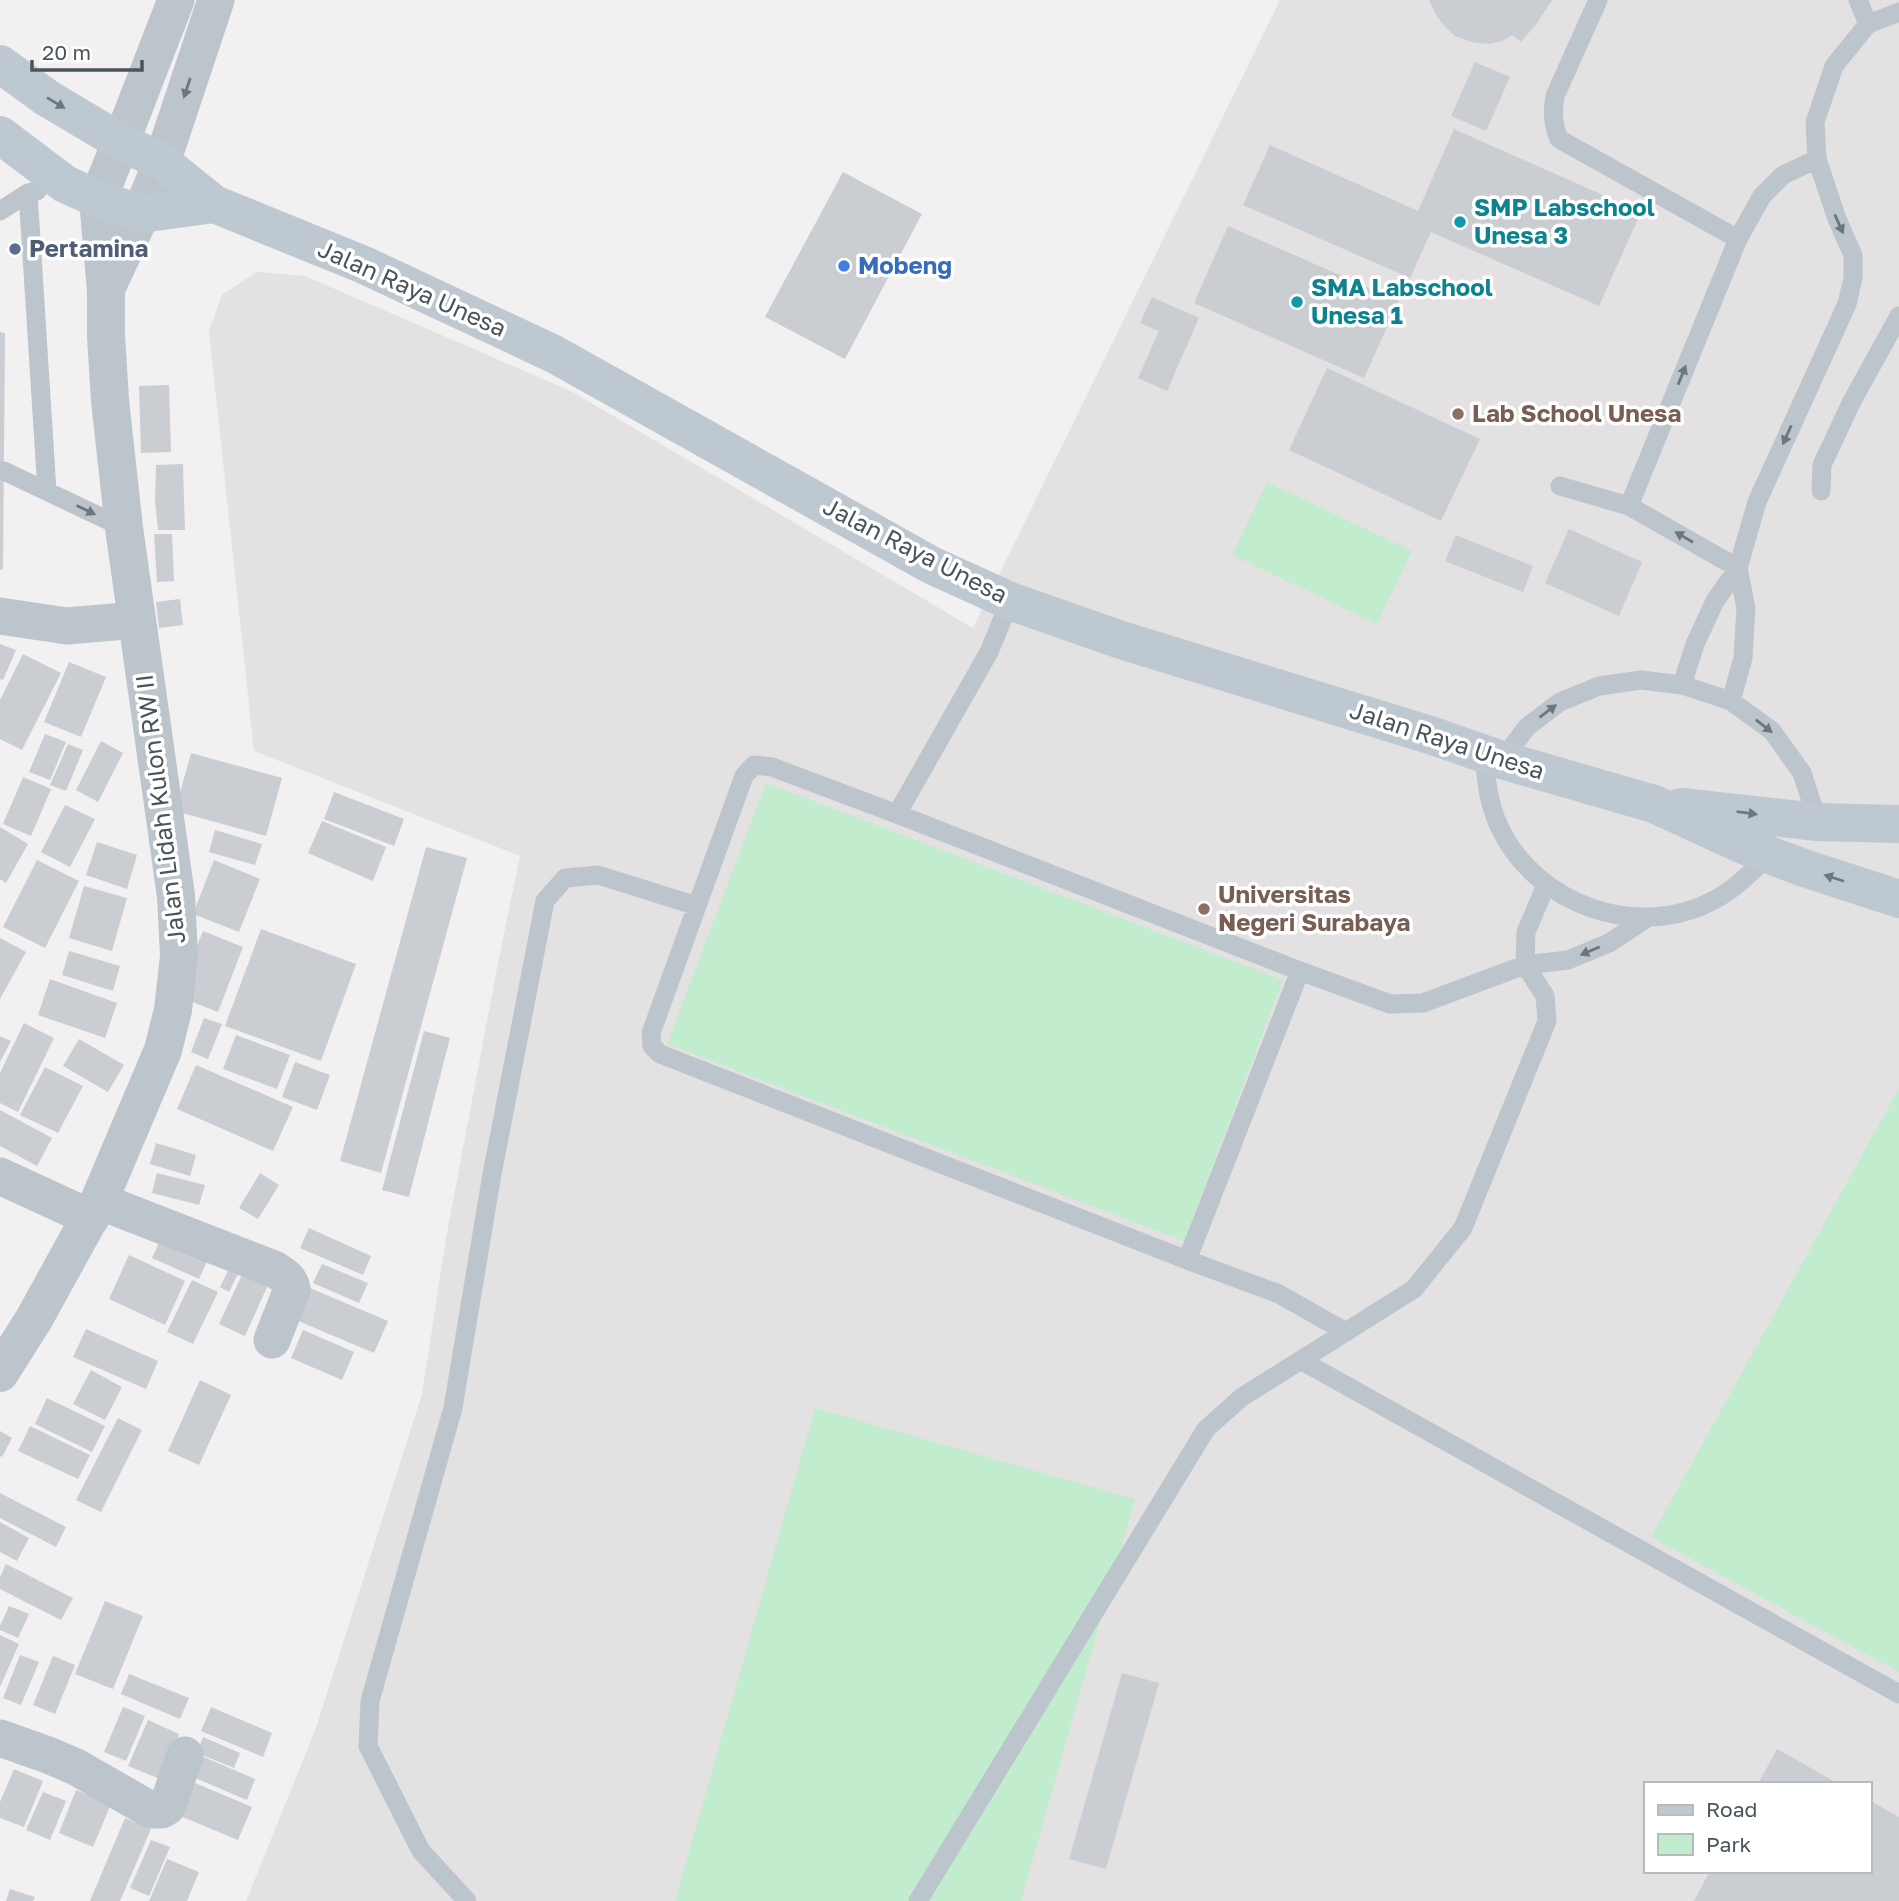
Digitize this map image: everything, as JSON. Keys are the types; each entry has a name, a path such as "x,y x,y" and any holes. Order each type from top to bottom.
{"main road":[{"path":"0,64 47,98 121,142 162,162 214,204"},
{"path":"0,135 82,191 141,214 214,204"},
{"name":"Jalan Raya Unesa","path":"214,204 364,265 554,354 931,565 1010,601 1118,639 1493,757 1654,804 1768,855 1899,899"},
{"name":"Jalan Raya Unesa","path":"1654,804 1818,822 1899,824"}],"street":[{"path":"121,142 176,0"},
{"path":"162,162 216,0"},
{"name":"Jalan Lidah Kulon RW II","path":"0,1373 34,1319 95,1209 163,1050 173,1010 179,956 176,896 124,528 110,400 106,291 82,191 121,142"},
{"name":"Jalan Lidah Kulon RW II","path":"106,291 162,162"},
{"path":"0,616 67,626 137,620"},
{"path":"0,1176 274,1269 291,1282 292,1289 272,1340"},
{"path":"0,1738 76,1767 151,1810 162,1811 167,1807 186,1755"}],"lane":[{"path":"1598,0 1555,96 1553,124 1559,139 1738,239"},
{"path":"1858,0 1868,24"},
{"path":"1682,685 1695,644 1715,601 1738,568 1757,502 1847,304 1853,278 1853,255 1816,159 1815,122 1834,66 1868,24 1899,12"},
{"path":"1629,506 1738,239 1762,195 1783,176 1816,159"},
{"path":"0,211 28,193 82,191"},
{"path":"28,193 47,491"},
{"path":"1821,491 1822,465 1852,401 1899,316"},
{"path":"4,471 124,528"},
{"path":"1560,486 1629,506 1738,568 1746,608 1743,657 1731,701"},
{"path":"897,814 989,652 1010,601"},
{"path":"1768,855 1744,880 1715,900 1682,912 1647,918 1612,914 1578,904 1546,885 1519,858 1499,826 1487,791 1493,757 1560,702 1599,686 1641,680 1682,685 1731,701 1772,732 1802,773 1818,822"},
{"path":"1346,1332 1279,1294 660,1054 652,1046 651,1033 744,776 754,765 772,767 1390,1004 1423,1003 1525,965 1568,961 1609,943 1647,918"},
{"path":"467,1901 421,1851 368,1746 370,1701 453,1408 492,1174 545,901 565,878 598,875 697,906"},
{"path":"918,1901 1206,1429 1242,1397 1414,1289 1463,1228 1547,1021 1545,996 1525,965 1526,932 1546,885"},
{"path":"1187,1260 1300,971"},
{"path":"1302,1361 1899,1694"}],"shaded area":[{"name":"Universitas Negeri Surabaya","path":"1280,0 1899,0 1899,1901 246,1901 316,1728 422,1394 446,1238 520,856 254,751 209,331 222,295 257,272 305,276 571,391 973,628"}],"green space":[{"path":"1267,482 1412,551 1377,624 1232,555"},
{"path":"766,783 1283,980 1184,1241 667,1044"},
{"path":"1899,1088 1899,1672 1651,1537"},
{"path":"815,1408 1135,1499 1021,1901 675,1901"}],"building":[{"path":"1429,0 1552,0 1521,42 1512,35 1502,41 1488,44 1455,36 1444,26"},
{"path":"1475,62 1510,77 1486,131 1451,116"},
{"name":"SMP Labschool Unesa 3","path":"1454,129 1641,212 1599,306 1431,232 1410,278 1243,205 1270,145 1418,211"},
{"name":"Mobeng","path":"843,172 922,214 845,359 765,317"},
{"name":"SMA Labschool Unesa 1","path":"1228,226 1399,301 1364,378 1194,303"},
{"path":"1152,297 1199,318 1167,391 1138,378 1159,331 1140,323"},
{"path":"0,332 5,333 3,570 0,569"},
{"name":"SMA Labschool Unesa 1","path":"1327,368 1480,439 1441,521 1289,450"},
{"path":"169,385 171,452 141,453 139,386"},
{"path":"183,464 185,530 158,530 155,501 156,465"},
{"path":"1569,529 1642,562 1619,616 1545,583"},
{"path":"154,534 172,534 174,581 157,582"},
{"path":"1456,535 1533,566 1523,592 1445,561"},
{"path":"180,599 183,625 159,628 156,602"},
{"path":"0,644 16,650 3,680 0,679"},
{"path":"23,654 61,673 22,750 0,739 0,700"},
{"path":"69,662 106,677 81,737 44,722"},
{"path":"45,734 66,742 50,780 29,772"},
{"path":"101,741 123,753 98,802 76,790"},
{"path":"68,744 83,750 66,791 50,785"},
{"path":"191,753 282,778 266,836 175,811"},
{"path":"23,777 51,789 31,836 3,824"},
{"path":"334,792 404,819 394,846 324,819"},
{"path":"65,805 95,819 70,867 41,852"},
{"path":"322,821 386,847 373,881 308,853"},
{"path":"0,827 28,844 6,883 0,879"},
{"path":"215,830 262,844 255,865 209,852"},
{"path":"97,842 137,855 127,889 86,875"},
{"path":"426,847 467,858 381,1173 340,1161"},
{"path":"37,860 79,881 45,948 3,927"},
{"path":"214,860 260,879 239,932 193,914"},
{"path":"84,886 127,898 112,951 69,938"},
{"path":"261,929 356,964 321,1061 225,1026"},
{"path":"203,931 243,947 218,1012 177,996"},
{"path":"0,938 26,952 0,999"},
{"path":"69,951 120,966 113,991 62,975"},
{"path":"50,979 117,1003 105,1038 38,1015"},
{"path":"204,1018 222,1024 208,1059 191,1052"},
{"path":"24,1023 54,1038 18,1112 0,1103 0,1073"},
{"path":"424,1031 450,1038 409,1197 382,1190"},
{"path":"236,1035 290,1055 277,1089 223,1069"},
{"path":"0,1036 11,1041 0,1062"},
{"path":"79,1039 124,1065 108,1092 63,1066"},
{"path":"295,1062 330,1075 317,1110 282,1097"},
{"path":"196,1065 293,1107 273,1151 177,1109"},
{"path":"45,1067 83,1086 58,1133 20,1115"},
{"path":"0,1110 52,1138 37,1166 0,1146"},
{"path":"156,1143 196,1155 190,1176 150,1164"},
{"path":"157,1173 205,1185 199,1205 152,1193"},
{"path":"260,1173 279,1185 258,1219 239,1208"},
{"path":"309,1228 371,1256 363,1275 300,1248"},
{"path":"163,1234 210,1255 199,1279 152,1258"},
{"path":"129,1255 185,1281 165,1325 109,1299"},
{"path":"236,1255 245,1260 229,1292 220,1287"},
{"path":"247,1264 272,1276 245,1336 219,1324"},
{"path":"322,1264 368,1283 359,1303 313,1283"},
{"path":"192,1280 218,1292 193,1344 167,1332"},
{"path":"310,1288 388,1321 374,1353 296,1320"},
{"path":"86,1329 158,1361 146,1389 73,1357"},
{"path":"303,1330 354,1352 342,1380 291,1358"},
{"path":"91,1370 122,1387 105,1420 73,1404"},
{"path":"200,1380 231,1395 199,1465 168,1451"},
{"path":"47,1398 105,1426 92,1452 35,1424"},
{"path":"118,1418 142,1430 101,1512 76,1500"},
{"path":"30,1426 90,1455 78,1479 18,1451"},
{"path":"0,1431 12,1438 2,1457 0,1456"},
{"path":"0,1493 66,1527 56,1547 0,1518"},
{"path":"0,1522 29,1538 17,1561 0,1552"},
{"path":"6,1564 73,1598 61,1620 0,1589 0,1577"},
{"path":"105,1601 143,1616 113,1689 75,1674"},
{"path":"9,1606 29,1614 18,1638 0,1630"},
{"path":"0,1635 19,1644 0,1687"},
{"path":"20,1655 39,1662 21,1705 3,1698"},
{"path":"53,1656 75,1665 55,1714 33,1705"},
{"path":"1122,1673 1159,1683 1106,1869 1069,1859"},
{"path":"129,1674 189,1698 180,1719 121,1694"},
{"path":"123,1707 145,1716 126,1761 104,1752"},
{"path":"211,1707 272,1733 263,1757 201,1731"},
{"path":"148,1720 179,1734 160,1779 128,1766"},
{"path":"203,1737 240,1753 234,1768 197,1753"},
{"path":"1777,1749 1835,1782 1759,1782"},
{"path":"197,1754 255,1779 247,1800 188,1775"},
{"path":"14,1769 43,1781 24,1827 0,1818 0,1802"},
{"path":"188,1780 252,1807 238,1840 173,1813"},
{"path":"76,1790 111,1804 93,1847 59,1833"},
{"path":"43,1792 66,1801 50,1840 26,1830"},
{"path":"1871,1801 1899,1817 1899,1901 1694,1901 1709,1873 1871,1873"},
{"path":"125,1818 151,1829 120,1901 90,1901"},
{"path":"151,1840 170,1847 149,1896 130,1888"},
{"path":"167,1859 199,1872 187,1901 149,1901"},
{"path":"10,1889 35,1897 33,1901 6,1901"}],"place":[{"name":"SMP Labschool Unesa 3","path":"1460,222"},
{"name":"Pertamina","path":"15,249"},
{"name":"Mobeng","path":"844,266"},
{"name":"SMA Labschool Unesa 1","path":"1297,302"},
{"name":"Lab School Unesa","path":"1458,414"},
{"name":"Universitas Negeri Surabaya","path":"1204,909"}]}
